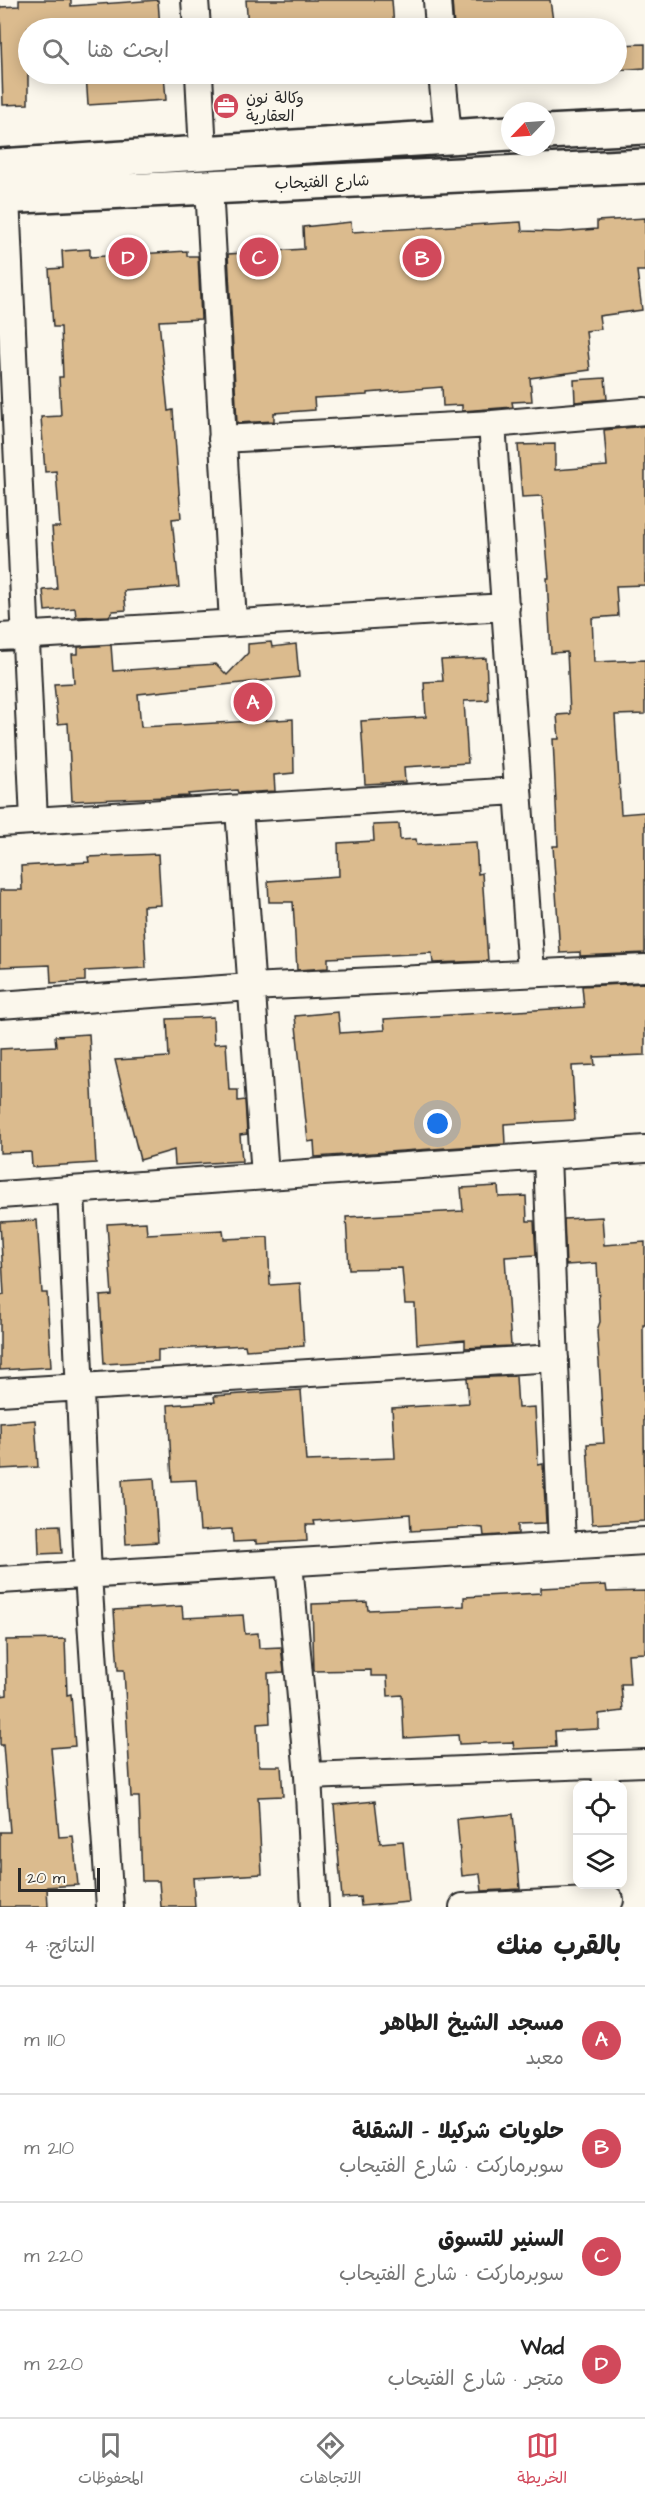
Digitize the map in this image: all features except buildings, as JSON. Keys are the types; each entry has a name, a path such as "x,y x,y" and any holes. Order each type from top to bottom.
{"main road":[{"path":"555,132 645,127"},
{"path":"0,166 501,133"},
{"name":"شارع الفتيحاب","path":"3,197 645,166"}],"street":[{"path":"195,0 196,18"},
{"path":"437,0 438,18"},
{"path":"200,84 203,152"},
{"path":"443,84 448,136"},
{"path":"209,186 233,623"},
{"path":"3,197 8,442 26,635 34,821"},
{"path":"222,439 492,424 645,411"},
{"path":"492,424 531,972"},
{"path":"0,637 506,608"},
{"path":"0,823 518,791"},
{"path":"239,808 265,1176"},
{"path":"0,1005 250,987 645,968"},
{"path":"0,1195 645,1149"},
{"path":"547,1156 562,1546"},
{"path":"71,1190 88,1575 110,1907"},
{"path":"0,1392 555,1358"},
{"path":"0,1580 645,1541"},
{"path":"289,1563 308,1776 315,1907"},
{"path":"308,1776 605,1775 645,1763"},
{"path":"463,1907 610,1897"}],"place":[{"name":"وكالة نون العقارية","path":"226,106"},
{"name":"Wad","path":"128,257"},
{"name":"السنير للتسوق","path":"259,257"},
{"name":"حلويات شركيلا - الشقلة","path":"422,258"},
{"name":"مسجد الشيخ الطاهر","path":"253,702"}]}
